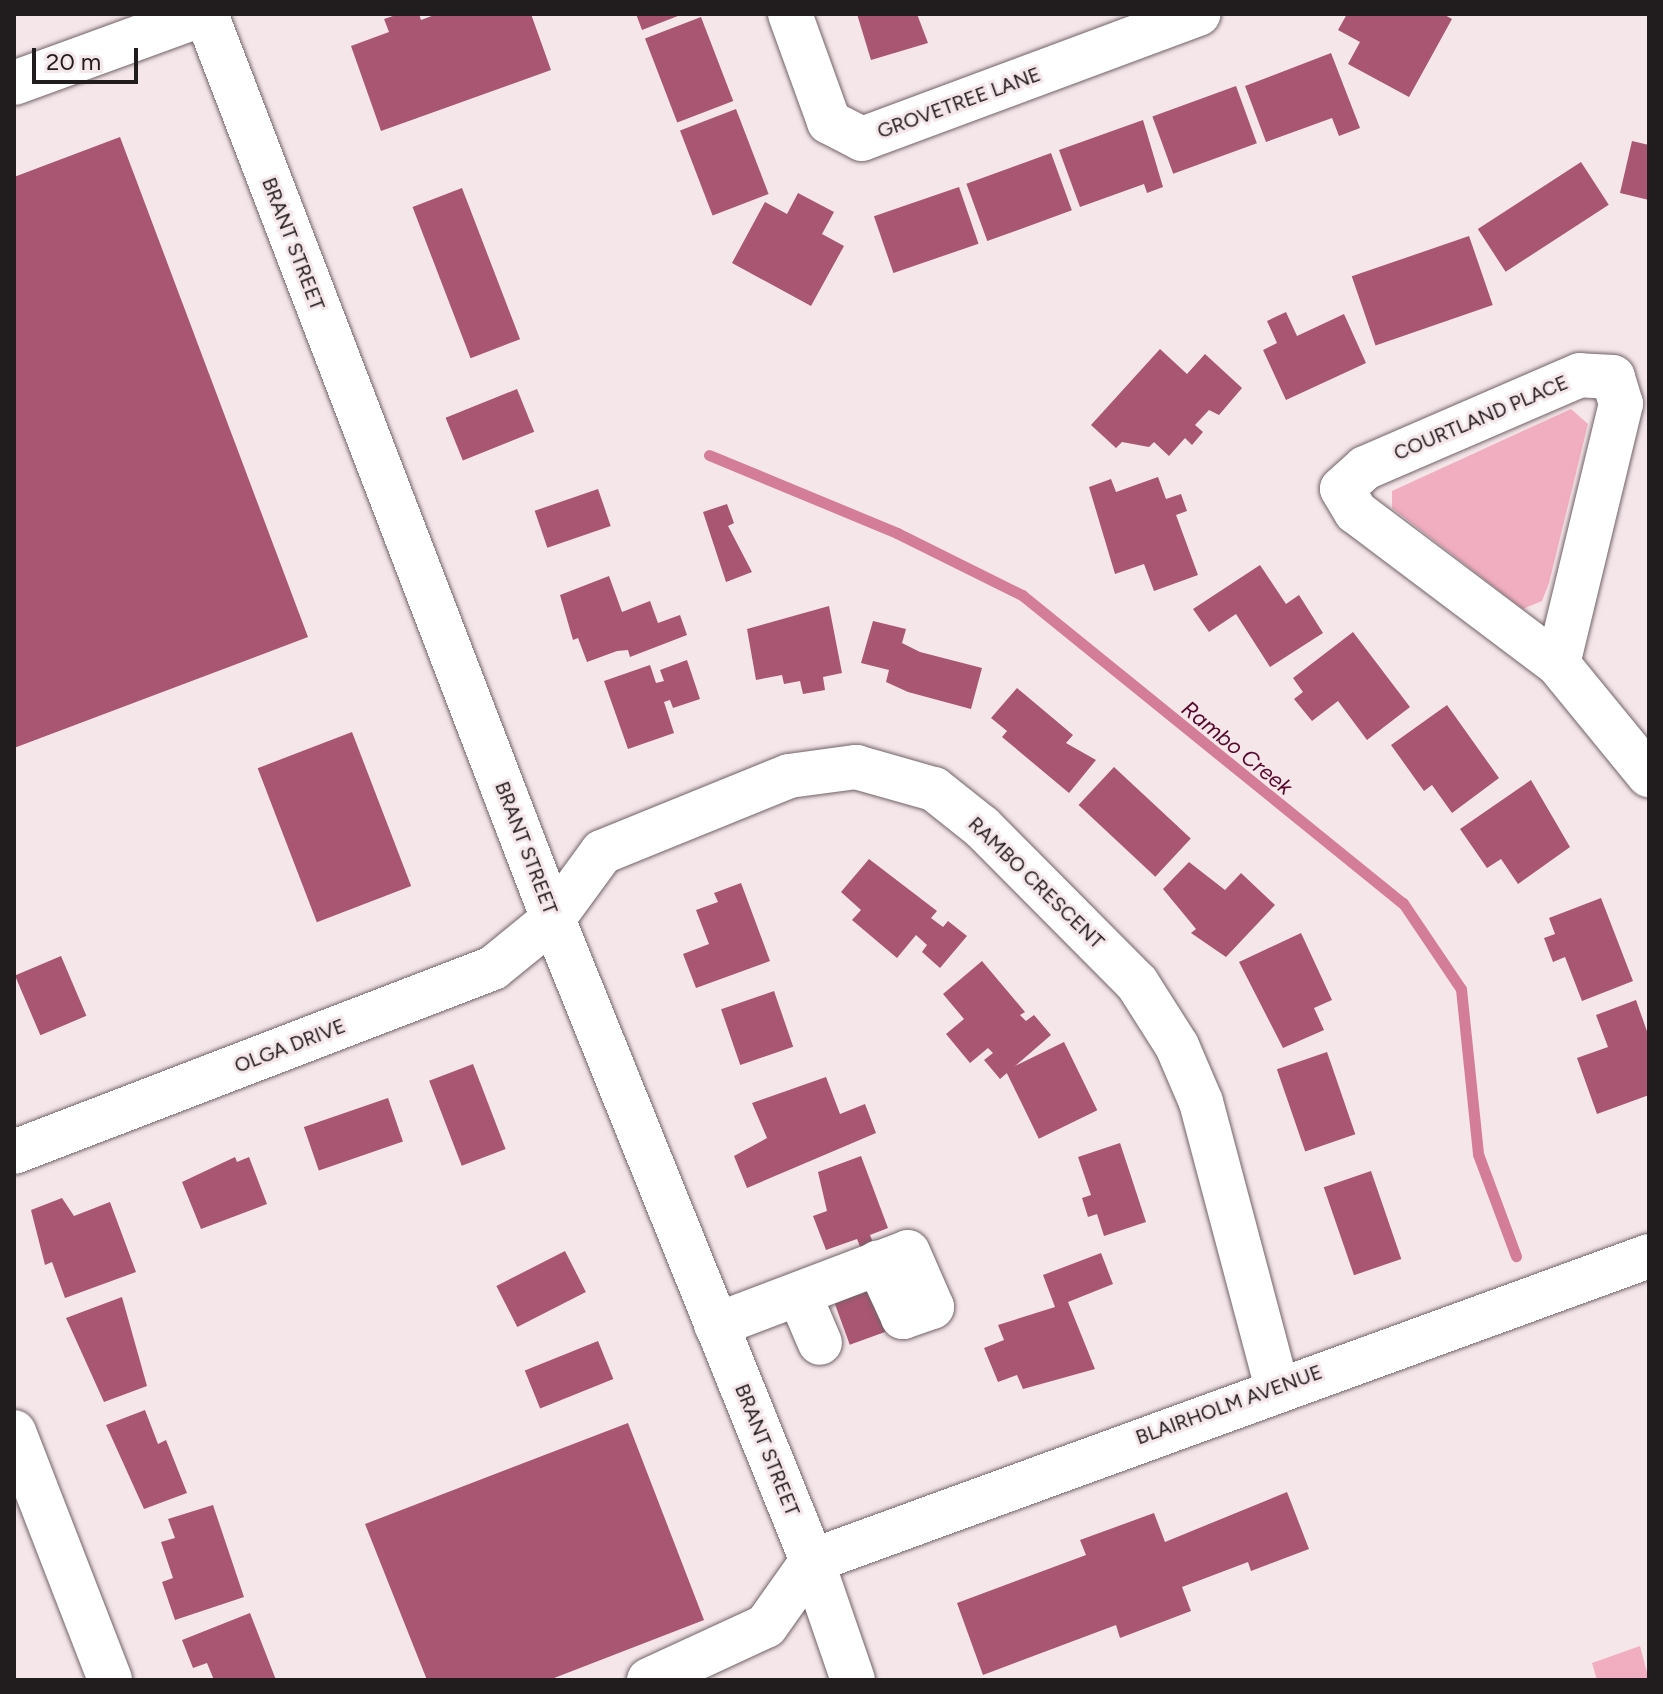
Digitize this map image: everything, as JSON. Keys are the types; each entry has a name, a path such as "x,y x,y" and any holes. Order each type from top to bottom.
{"street":[{"path":"14,83 205,14"},
{"name":"BRANT STREET","path":"205,14 553,919 812,1561 853,1680"},
{"name":"GROVETREE LANE","path":"790,14 829,122 862,139 1199,14"},
{"name":"COURTLAND PLACE","path":"1558,664 1621,404 1613,377 1580,375 1365,468 1342,489 1356,512 1558,664 1649,775"},
{"name":"RAMBO CRESCENT","path":"553,919 602,852 789,776 856,767 934,789 982,827 1137,983 1177,1046 1201,1102 1277,1387"},
{"name":"OLGA DRIVE","path":"14,1152 493,968 553,919"},
{"name":"BLAIRHOLM AVENUE","path":"812,1561 1277,1387 1649,1256"},
{"path":"716,1325 878,1263"},
{"path":"799,1294 820,1343"},
{"path":"14,1432 110,1680"},
{"path":"649,1680 766,1626 812,1561"}],"shaded area":[{"path":"1571,409 1588,424 1549,583 1542,601 1523,609 1392,508 1392,491"},
{"path":"1640,1646 1649,1680 1597,1680 1592,1663"}],"building":[{"path":"399,14 419,14 421,20 437,14 531,14 551,70 381,131 351,46 389,32 384,19"},
{"path":"636,14 683,14 642,30"},
{"path":"857,14 917,14 928,43 871,60"},
{"path":"1347,14 1443,14 1452,19 1409,97 1348,64 1360,42 1338,30"},
{"path":"701,17 733,101 677,123 645,39"},
{"path":"1331,53 1360,128 1339,136 1332,118 1266,142 1245,86"},
{"path":"1236,86 1257,143 1173,174 1152,116"},
{"path":"736,109 769,194 713,215 680,131"},
{"path":"1143,120 1163,187 1147,193 1144,184 1080,207 1059,150"},
{"path":"120,137 308,637 14,748 14,177"},
{"path":"1632,141 1649,145 1649,200 1620,193"},
{"path":"1051,153 1072,210 987,241 966,184"},
{"path":"1581,162 1609,205 1506,272 1478,229"},
{"path":"959,187 979,244 893,273 874,216"},
{"path":"462,188 520,339 471,358 413,207"},
{"path":"798,193 834,212 822,234 844,246 811,306 732,263 765,202 787,214"},
{"path":"1469,236 1493,305 1376,345 1352,276"},
{"path":"1286,312 1297,336 1344,314 1366,363 1286,400 1263,350 1277,343 1267,321"},
{"path":"1160,349 1187,374 1205,354 1242,388 1219,415 1209,410 1195,425 1203,432 1192,445 1185,438 1169,456 1154,442 1149,447 1122,442 1116,448 1091,425"},
{"path":"517,389 534,432 463,460 446,418"},
{"path":"1158,477 1166,499 1181,494 1187,511 1176,515 1198,575 1154,591 1144,564 1115,574 1089,487 1111,479 1116,492"},
{"path":"598,489 611,526 547,548 535,511"},
{"path":"727,504 734,523 728,526 752,572 726,582 703,512"},
{"path":"1260,565 1286,604 1299,595 1323,633 1270,667 1236,614 1209,632 1193,609"},
{"path":"609,576 622,612 650,601 658,623 680,615 687,635 630,657 628,650 617,651 587,662 578,638 573,640 560,595"},
{"path":"829,606 842,673 823,677 825,690 803,694 800,681 784,684 782,675 756,680 747,629"},
{"path":"873,621 906,629 902,643 920,652 982,668 971,709 908,692 886,682 889,670 861,663"},
{"path":"1353,632 1410,707 1367,740 1338,701 1312,721 1294,699 1303,692 1293,678"},
{"path":"687,660 700,699 673,708 670,700 664,702 674,733 628,749 604,681 650,665 656,683 664,681 660,670"},
{"path":"1017,688 1073,735 1066,743 1096,760 1069,793 1002,737 1007,731 991,718"},
{"path":"1447,705 1499,778 1452,813 1432,785 1424,791 1391,745"},
{"path":"352,732 411,886 317,922 258,768"},
{"path":"1114,767 1191,839 1155,877 1079,805"},
{"path":"1531,780 1570,847 1518,884 1501,859 1487,868 1460,829"},
{"path":"869,859 937,911 931,918 943,927 948,921 967,936 940,968 922,952 927,945 916,935 897,958 852,920 861,910 841,892"},
{"path":"1189,862 1225,890 1241,873 1275,905 1226,957 1191,933 1196,929 1163,889"},
{"path":"741,883 770,961 696,988 683,954 709,944 696,910 718,902 714,893"},
{"path":"1601,898 1633,981 1582,1001 1565,957 1553,962 1544,938 1555,934 1549,918"},
{"path":"1301,933 1332,1000 1314,1008 1324,1030 1283,1048 1239,962"},
{"path":"61,956 86,1016 40,1035 15,976"},
{"path":"982,961 1025,1012 1020,1015 1026,1021 1034,1015 1051,1035 1000,1079 984,1060 993,1053 988,1048 970,1063 946,1034 964,1019 943,994"},
{"path":"774,991 793,1047 740,1065 721,1009"},
{"path":"1636,1000 1649,1037 1649,1095 1597,1114 1577,1058 1608,1047 1596,1015"},
{"path":"1064,1042 1097,1110 1039,1139 1006,1070"},
{"path":"1327,1052 1355,1134 1305,1152 1277,1069"},
{"path":"473,1064 506,1149 462,1166 429,1081"},
{"path":"826,1077 840,1114 865,1104 876,1133 747,1188 734,1156 767,1138 752,1103"},
{"path":"388,1098 403,1141 319,1170 304,1127"},
{"path":"1120,1143 1146,1222 1104,1236 1097,1214 1088,1217 1082,1198 1091,1195 1078,1157"},
{"path":"861,1156 888,1228 870,1235 874,1245 861,1249 857,1239 826,1250 813,1216 827,1211 818,1172"},
{"path":"235,1157 237,1162 249,1157 267,1204 201,1229 182,1182"},
{"path":"1371,1171 1401,1259 1354,1275 1324,1187"},
{"path":"62,1198 74,1216 110,1202 136,1272 65,1298 52,1262 45,1265 31,1210"},
{"path":"565,1251 586,1292 517,1327 496,1286"},
{"path":"1101,1253 1113,1284 1068,1302 1095,1369 1023,1389 1017,1375 998,1382 984,1348 1004,1340 998,1325 1055,1307 1043,1275"},
{"path":"873,1280 891,1330 850,1345 832,1295"},
{"path":"122,1297 147,1386 104,1402 66,1318"},
{"path":"598,1341 613,1379 540,1409 525,1371"},
{"path":"145,1410 158,1444 166,1440 187,1493 144,1509 106,1425"},
{"path":"628,1423 704,1620 549,1680 427,1680 365,1524"},
{"path":"1287,1492 1309,1549 1251,1571 1248,1562 1182,1587 1191,1611 1120,1638 1116,1625 983,1675 957,1603 1086,1555 1080,1540 1154,1513 1165,1542"},
{"path":"213,1505 244,1597 175,1620 162,1582 173,1578 161,1542 175,1538 168,1519"},
{"path":"250,1613 276,1680 214,1680 207,1663 193,1668 182,1640"}],"waterway":[{"name":"Rambo Creek","path":"709,455 897,533 1022,595 1403,903 1461,989 1478,1154 1516,1256"}]}
